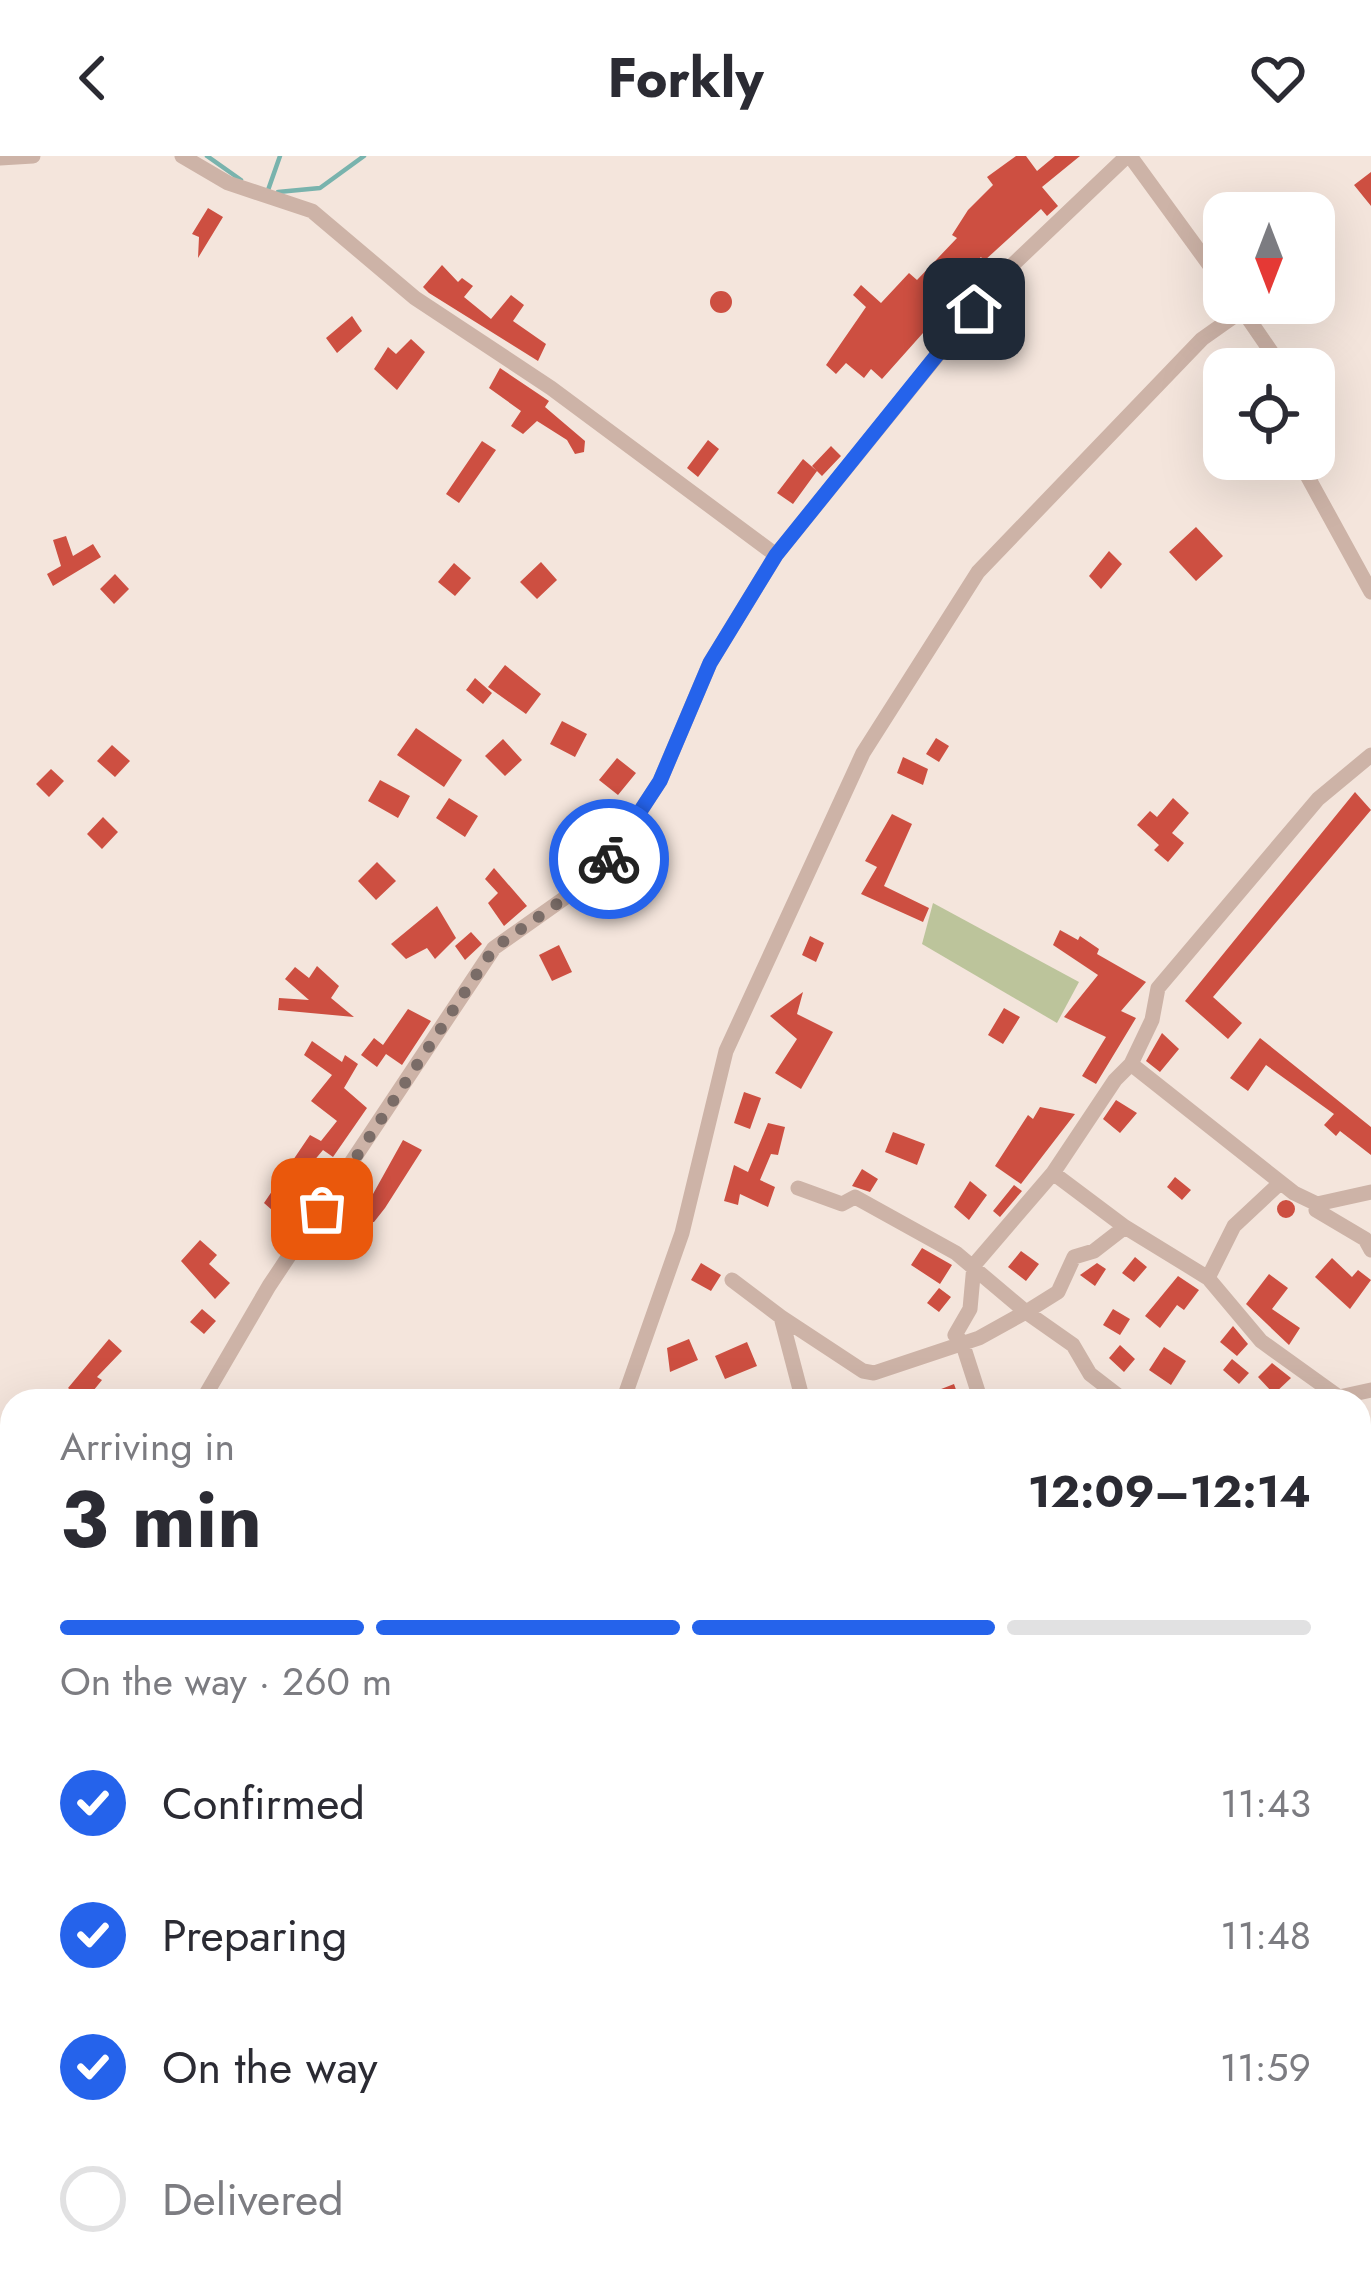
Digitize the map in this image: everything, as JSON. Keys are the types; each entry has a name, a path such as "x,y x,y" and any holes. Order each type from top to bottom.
{"street":[{"path":"0,158 33,156"},
{"path":"182,156 228,183 311,211 415,298 551,388 776,555"},
{"path":"209,1389 269,1286 494,948 601,873 660,781 710,663 776,555 1003,274 1132,157 1203,256"},
{"path":"628,1389 682,1233 726,1051 862,753 978,572 1219,324"},
{"path":"1310,480 1371,592"},
{"path":"977,1389 955,1334 970,1309 974,1265 1053,1173 1131,1064 1152,1020 1158,988 1189,947 1318,799 1371,755"},
{"path":"1131,1064 1280,1183 1317,1204 1371,1192"},
{"path":"1053,1173 1124,1227 1208,1278 1261,1341 1328,1389"},
{"path":"1208,1278 1234,1226 1280,1183"},
{"path":"798,1188 842,1204 854,1197 974,1265 1026,1312 1073,1345 1090,1374 1109,1389"},
{"path":"1317,1204 1316,1210 1365,1239 1371,1250"},
{"path":"732,1280 863,1371 874,1373 962,1342 1026,1312 1058,1292 1074,1257 1094,1251 1124,1227"},
{"path":"781,1317 799,1389"}],"green space":[{"path":"933,903 1079,982 1057,1023 922,944"}],"building":[{"path":"1016,156 1026,156 1037,171 1055,156 1080,156 1042,187 1058,206 1047,216 1041,209 984,261 981,257 941,298 951,306 934,330 923,333 882,379 871,369 864,378 846,363 836,374 826,365 866,307 853,295 861,285 881,303 909,273 917,280 957,238 952,235 968,210 993,185 987,177"},
{"path":"1371,172 1371,206 1354,185"},
{"path":"208,208 223,217 198,258 199,237 192,234"},
{"path":"442,265 458,282 462,278 473,286 464,297 491,319 511,295 524,305 513,321 546,344 538,361 423,287"},
{"path":"721,291 732,302 721,313 710,302"},
{"path":"352,316 362,331 337,353 326,338"},
{"path":"411,339 425,352 397,390 374,369 388,347 396,354"},
{"path":"500,368 549,401 545,407 585,441 584,452 575,454 567,440 537,421 523,434 511,426 521,411 489,388"},
{"path":"708,440 719,449 698,477 687,468"},
{"path":"482,441 496,450 459,503 446,494"},
{"path":"831,446 841,456 822,476 812,466"},
{"path":"803,459 817,471 793,504 777,493"},
{"path":"1196,527 1223,556 1196,581 1169,552"},
{"path":"66,536 73,556 93,544 101,557 53,586 47,574 61,566 53,540"},
{"path":"1109,551 1122,564 1101,589 1089,576"},
{"path":"541,562 557,580 537,599 520,582"},
{"path":"454,563 471,578 455,596 438,582"},
{"path":"115,574 129,589 114,604 100,589"},
{"path":"505,665 541,694 526,714 488,687"},
{"path":"475,678 492,693 483,704 466,690"},
{"path":"562,721 587,734 575,757 550,744"},
{"path":"416,728 462,760 444,787 397,755"},
{"path":"936,738 949,746 939,762 926,754"},
{"path":"503,739 522,760 505,776 485,756"},
{"path":"112,745 130,761 115,777 97,761"},
{"path":"903,757 928,769 923,785 897,773"},
{"path":"617,758 636,773 618,795 599,780"},
{"path":"51,769 64,781 49,797 36,784"},
{"path":"380,780 410,796 398,818 368,801"},
{"path":"1355,792 1371,810 1213,997 1242,1023 1228,1039 1185,1001"},
{"path":"449,798 478,816 465,837 436,818"},
{"path":"1173,798 1189,813 1172,833 1184,843 1168,862 1154,850 1159,845 1137,825 1150,811 1157,817"},
{"path":"892,814 912,824 884,886 929,908 923,922 861,894 877,867 865,861"},
{"path":"103,817 118,832 102,849 87,834"},
{"path":"377,862 396,881 376,900 358,881"},
{"path":"494,868 527,906 504,926 488,903 498,893 485,879"},
{"path":"437,906 456,938 435,959 427,948 406,959 391,944"},
{"path":"1060,930 1078,940 1080,936 1099,949 1097,954 1146,982 1121,1011 1136,1018 1096,1084 1082,1076 1106,1037 1064,1017 1098,975 1053,945"},
{"path":"471,932 482,944 465,960 455,946"},
{"path":"810,936 824,943 816,962 802,955"},
{"path":"559,945 572,972 552,981 539,955"},
{"path":"317,966 339,986 331,998 354,1017 278,1010 279,998 309,1000 285,979 295,967 309,978"},
{"path":"803,992 797,1014 833,1032 801,1089 775,1073 797,1039 770,1016"},
{"path":"1004,1008 1020,1017 1003,1044 988,1035"},
{"path":"408,1009 431,1021 402,1065 386,1054 377,1067 361,1055 374,1038 383,1045"},
{"path":"1162,1033 1179,1049 1160,1072 1146,1061"},
{"path":"1260,1038 1371,1127 1371,1155 1340,1131 1336,1136 1324,1125 1334,1114 1266,1065 1248,1091 1230,1078"},
{"path":"312,1041 342,1062 345,1055 358,1064 344,1088 367,1108 333,1157 323,1150 292,1187 298,1193 281,1218 264,1203 310,1135 321,1141 337,1121 311,1101 332,1075 304,1055"},
{"path":"744,1092 761,1098 750,1129 734,1123"},
{"path":"1116,1100 1137,1113 1120,1133 1103,1119"},
{"path":"1040,1107 1075,1114 1021,1184 995,1166 1028,1115 1033,1119"},
{"path":"768,1123 785,1127 778,1155 771,1154 760,1180 775,1187 768,1207 740,1194 738,1205 724,1201 734,1165 748,1172"},
{"path":"893,1132 925,1144 917,1165 885,1152"},
{"path":"403,1140 422,1150 385,1208 374,1222 342,1224 341,1211 355,1184 373,1194"},
{"path":"862,1169 878,1179 870,1192 852,1186"},
{"path":"1175,1177 1191,1190 1182,1200 1167,1187"},
{"path":"970,1181 987,1195 969,1220 954,1207"},
{"path":"1014,1185 1022,1191 1000,1217 993,1211"},
{"path":"1286,1200 1295,1209 1286,1218 1277,1209"},
{"path":"200,1240 217,1255 209,1264 230,1283 215,1299 181,1261"},
{"path":"922,1248 952,1265 940,1284 911,1265"},
{"path":"1021,1251 1039,1264 1026,1281 1008,1267"},
{"path":"1135,1257 1147,1267 1134,1282 1122,1273"},
{"path":"1332,1258 1352,1277 1358,1270 1371,1280 1350,1309 1315,1277"},
{"path":"701,1263 721,1275 711,1291 691,1280"},
{"path":"1097,1263 1106,1269 1095,1286 1080,1275"},
{"path":"1269,1274 1288,1288 1272,1309 1300,1328 1289,1345 1246,1304"},
{"path":"1178,1276 1199,1290 1184,1310 1177,1305 1160,1328 1145,1316"},
{"path":"939,1288 951,1297 939,1312 927,1303"},
{"path":"202,1309 216,1321 204,1334 190,1322"},
{"path":"1113,1309 1130,1319 1120,1335 1103,1325"},
{"path":"1233,1326 1248,1344 1237,1356 1220,1342"},
{"path":"109,1339 122,1351 97,1377 102,1380 95,1389 68,1388"},
{"path":"689,1339 698,1360 670,1372 667,1348"},
{"path":"747,1342 757,1366 725,1379 715,1356"},
{"path":"1120,1345 1135,1359 1124,1372 1109,1358"},
{"path":"1164,1347 1186,1361 1171,1385 1149,1370"},
{"path":"1232,1359 1249,1373 1239,1384 1223,1370"},
{"path":"1272,1363 1291,1378 1279,1389 1269,1389 1258,1377"}],"waterway":[{"path":"207,156 241,180"},
{"path":"267,193 280,156"},
{"path":"278,192 320,188 364,156"}],"way so far":[{"path":"322,1209 494,948 601,873 609,859"}],"route":[{"path":"609,859 660,781 710,663 776,555 974,309"}]}
